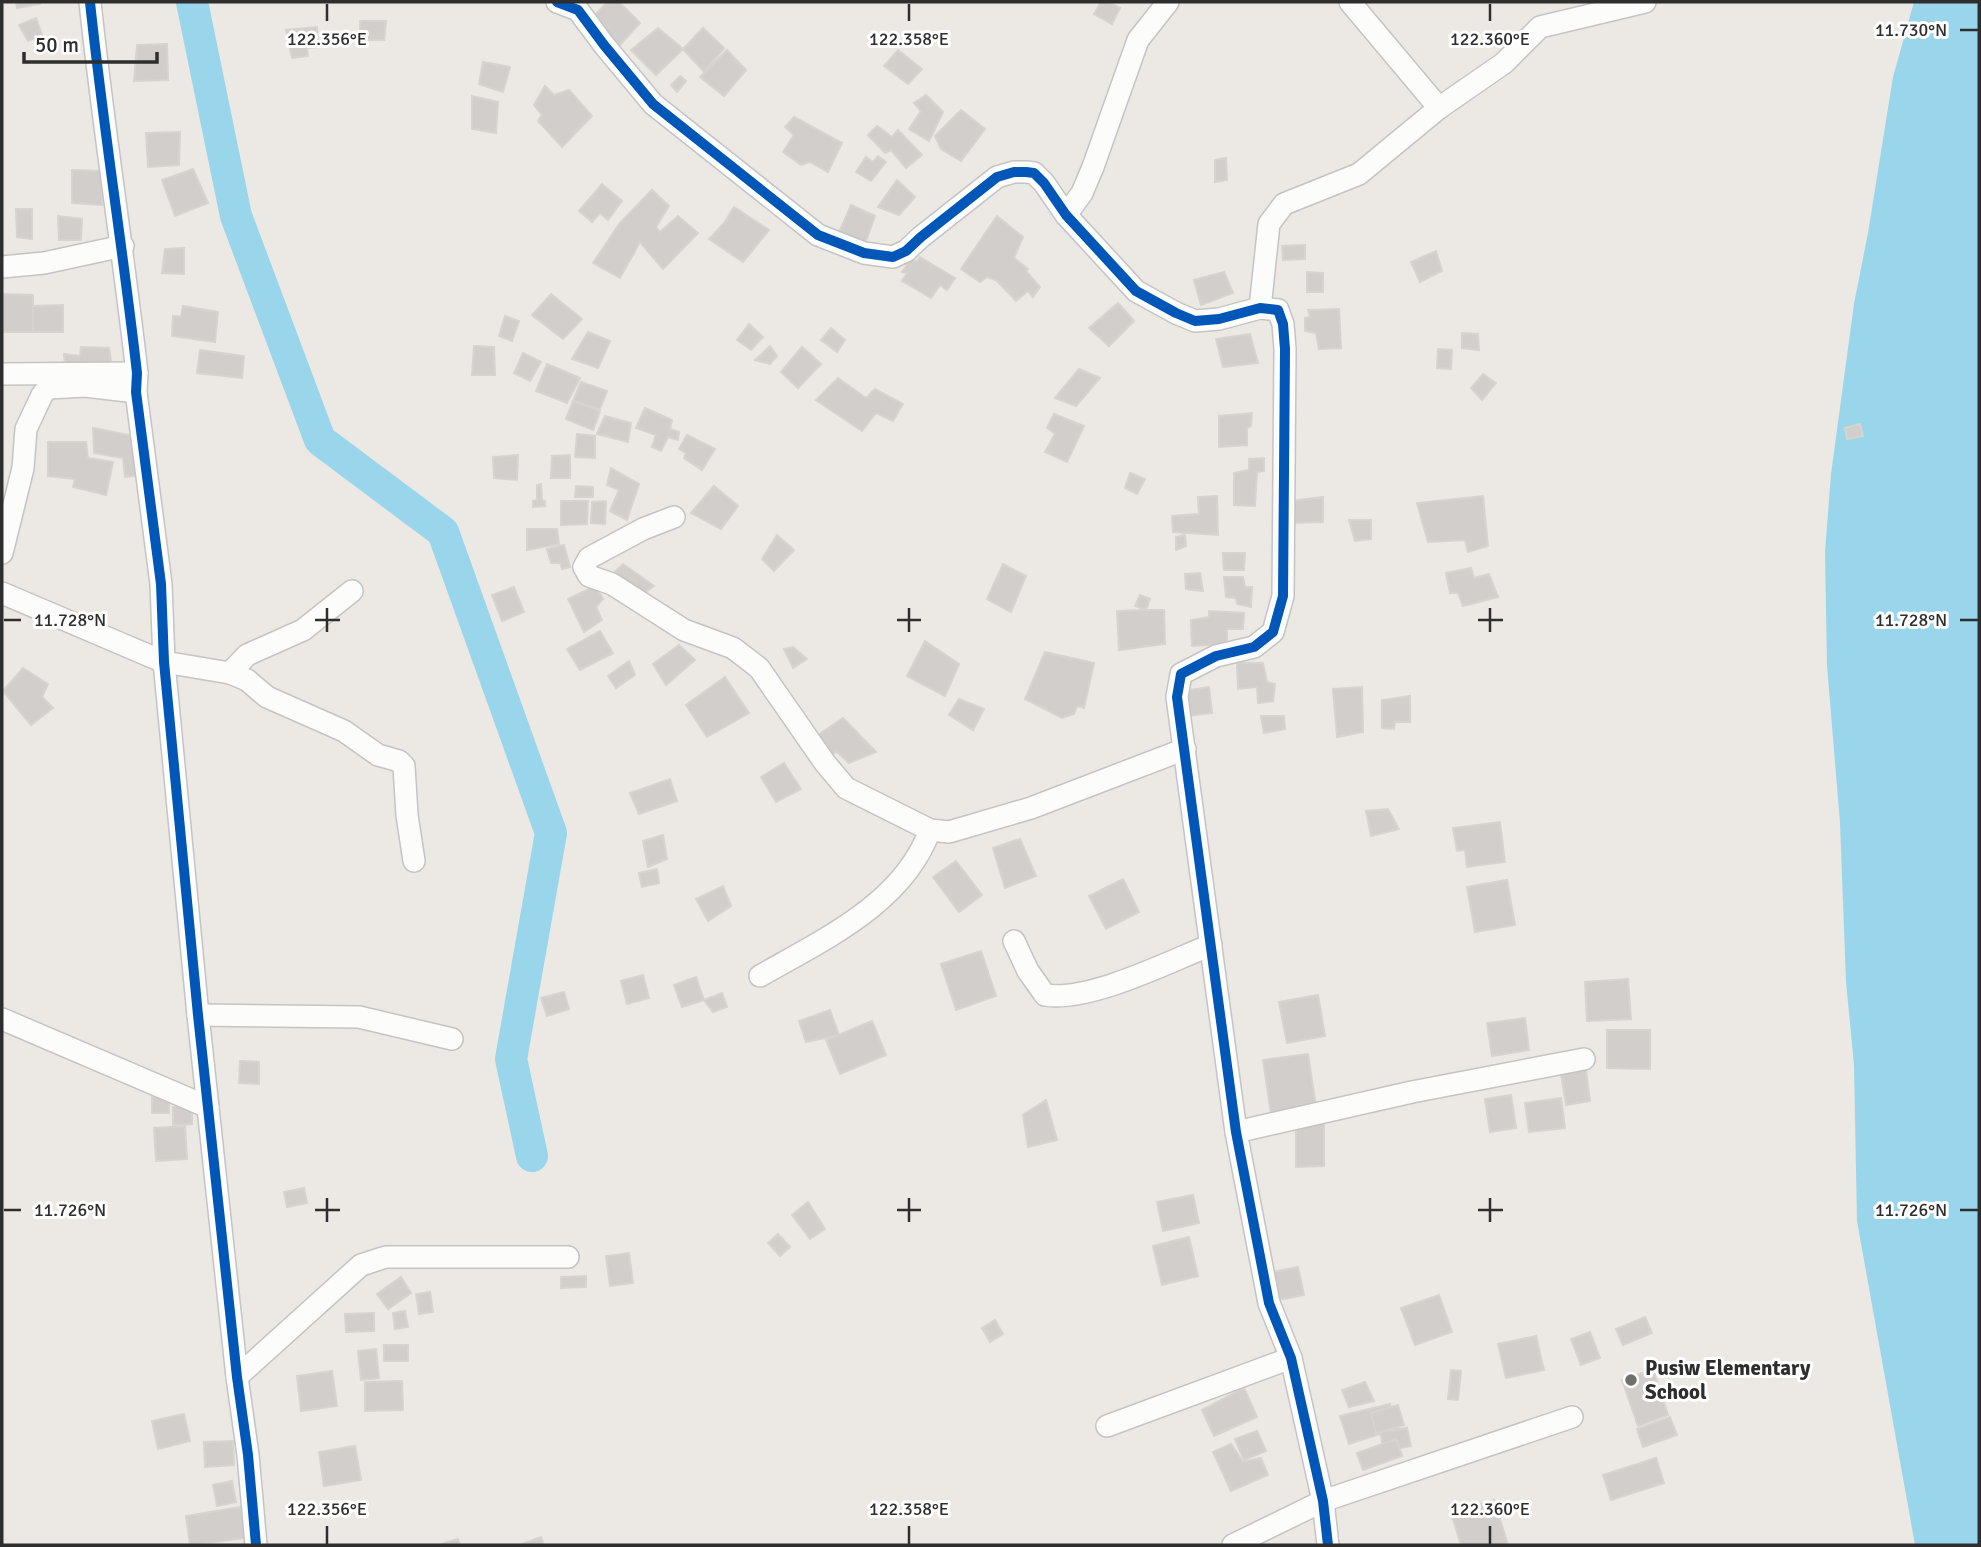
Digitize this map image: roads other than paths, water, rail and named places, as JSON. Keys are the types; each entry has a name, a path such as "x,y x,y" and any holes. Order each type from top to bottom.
{"street":[{"path":"90,2 99,88 123,246 161,584 164,662 198,1015 256,1545"},
{"path":"557,2 578,10 653,104 818,235 863,253 893,257 906,251 997,177 1014,172 1034,173 1066,215 1136,291 1195,321 1219,319 1260,308 1278,310 1283,324 1285,349 1283,596 1273,632 1254,647 1216,656 1181,674 1177,697 1236,1132 1269,1303 1291,1358 1323,1501 1328,1545"},
{"path":"1066,215 1082,193 1093,167 1138,40 1168,2"},
{"path":"1350,2 1439,108"},
{"path":"1260,308 1269,224 1284,204 1359,174 1439,108 1504,63 1540,27 1644,2"},
{"path":"2,267 54,261 123,246"},
{"path":"2,374 137,383"},
{"path":"2,553 23,468 26,429 42,395 48,388 137,383"},
{"path":"674,517 643,529 589,558 584,567 589,576 612,584 684,629 733,648 759,668 825,763 846,788 930,830 949,832 1031,808 1185,749"},
{"path":"230,673 247,655 303,630 352,591"},
{"path":"2,593 164,662 230,673 247,680 267,697 344,731 378,755 399,761 404,765 407,815 414,861"},
{"path":"760,976 855,921 912,867 922,852 930,830"},
{"path":"1014,941 1028,971 1045,995 1061,997 1116,982 1211,945"},
{"path":"198,1015 359,1017 452,1039"},
{"path":"2,1019 208,1107"},
{"path":"1236,1132 1412,1092 1584,1059"},
{"path":"237,1377 361,1265 386,1257 568,1257"},
{"path":"1107,1426 1291,1358"},
{"path":"1233,1545 1323,1501 1572,1417"}],"water":[{"path":"1914,2 1979,2 1979,1545 1915,1545 1857,1221 1854,1065 1846,982 1840,823 1827,665 1825,552 1831,474 1854,304 1893,77"}],"waterway":[{"path":"192,2 236,216 320,440 443,532 551,833 511,1059 532,1156"}],"place":[{"name":"Pusiw Elementary School","path":"1631,1380"}]}
